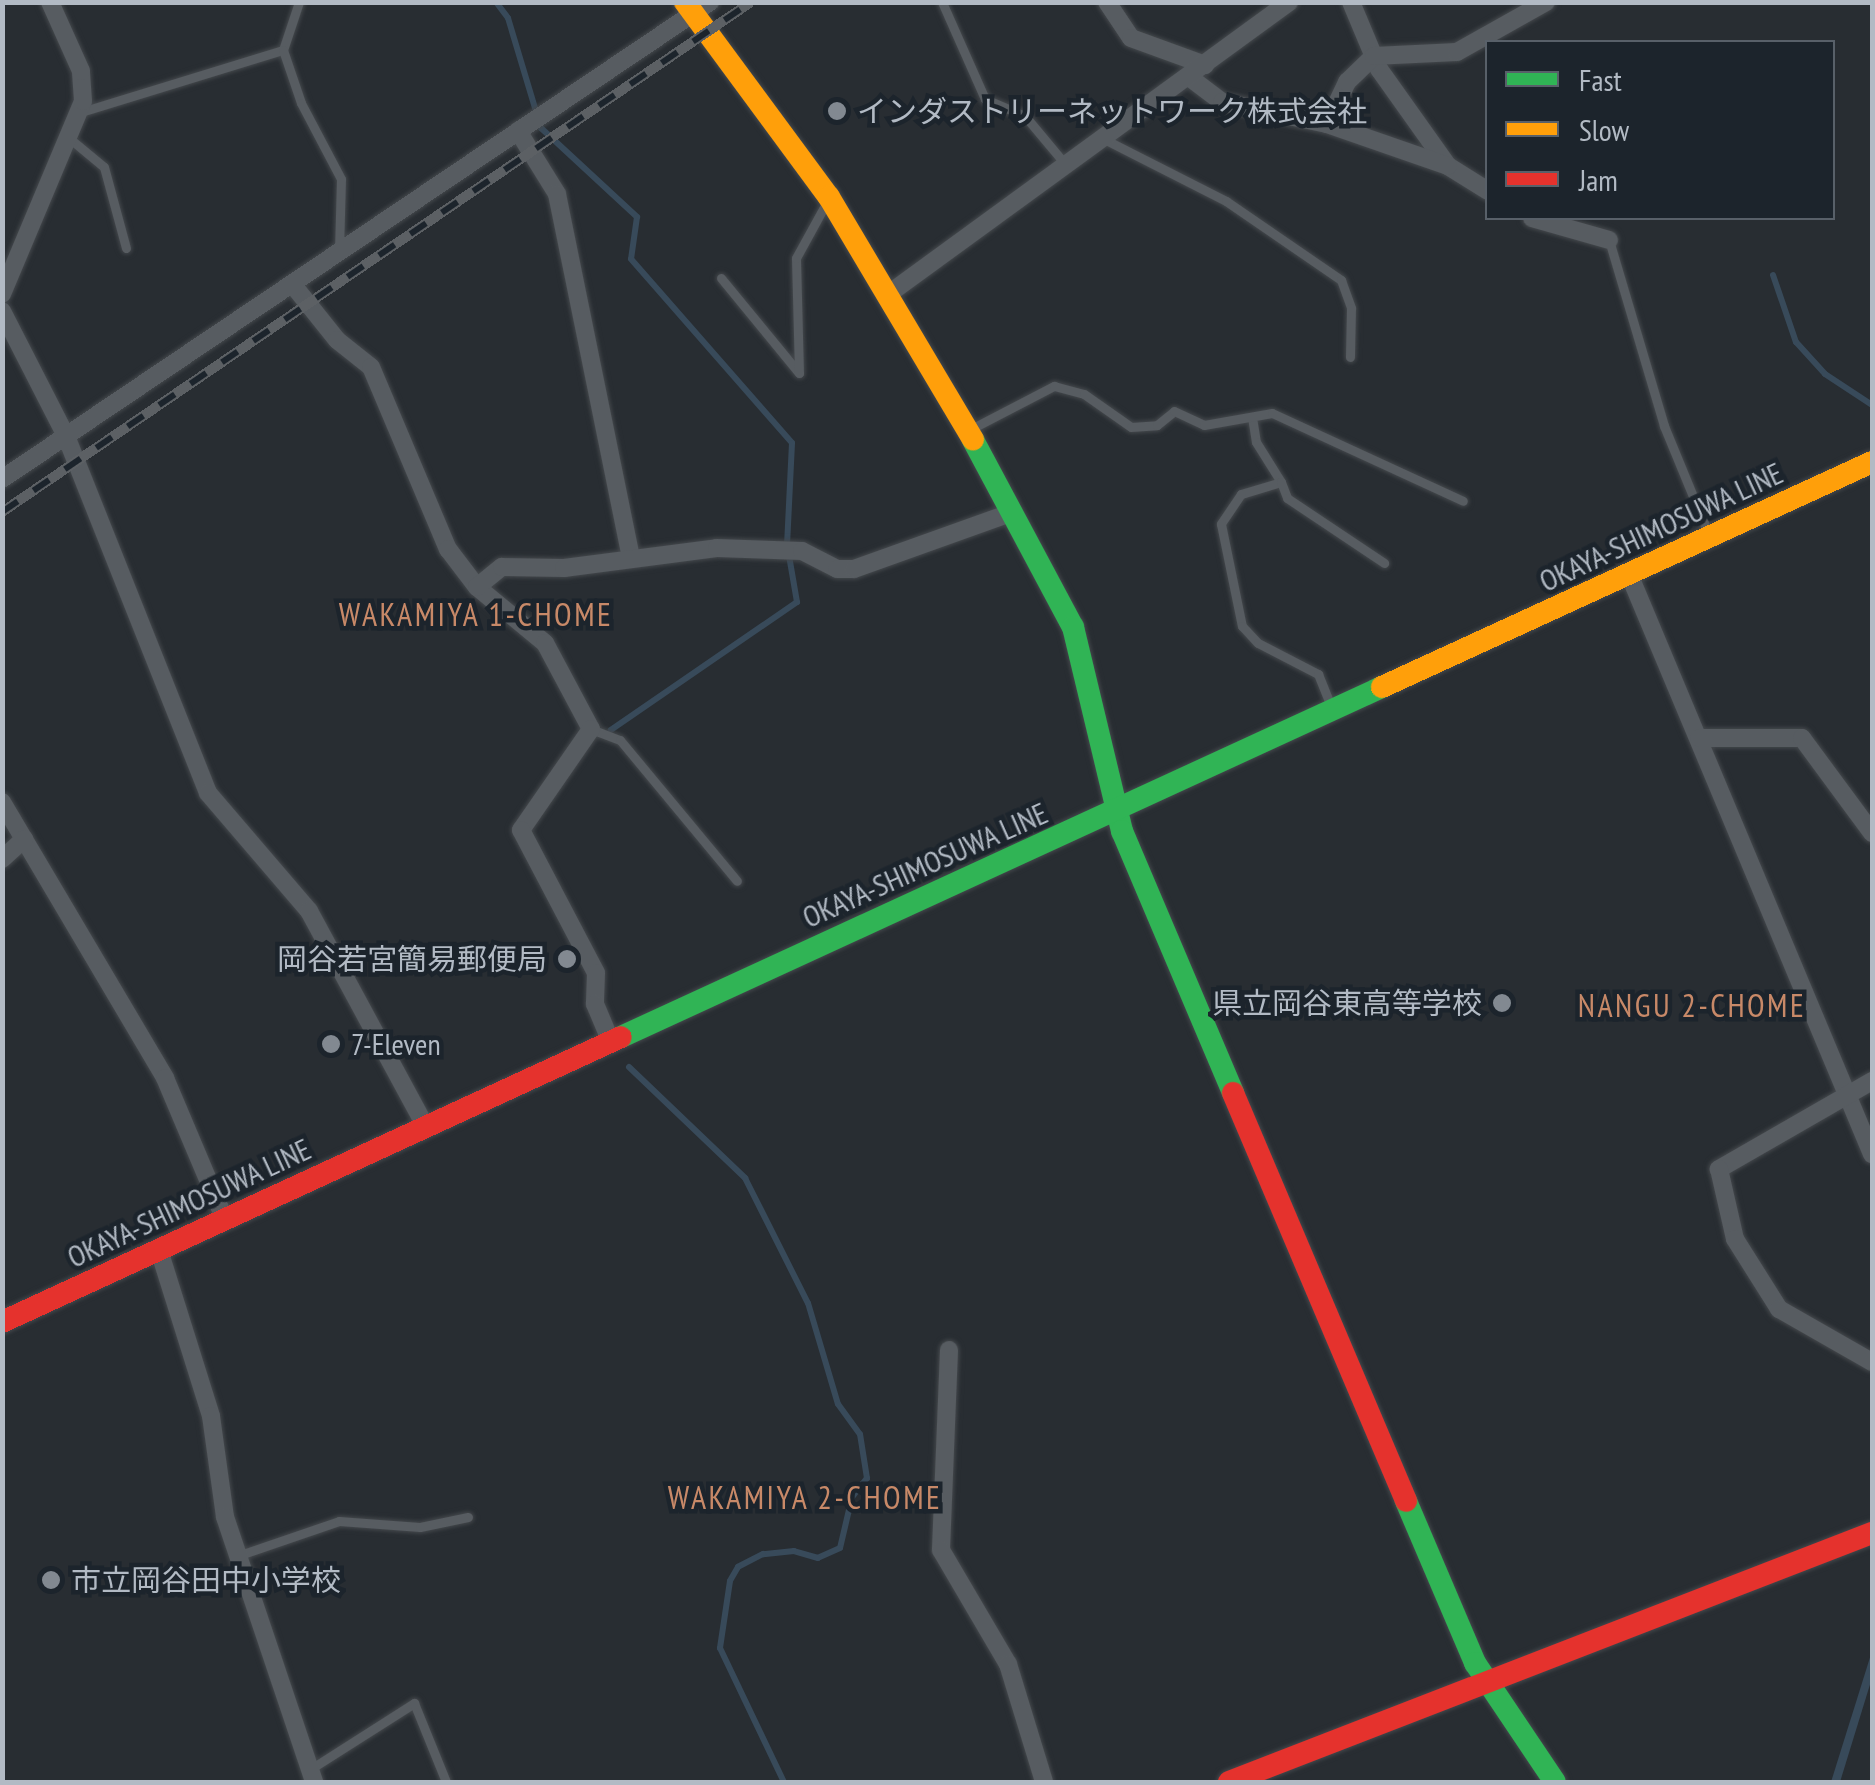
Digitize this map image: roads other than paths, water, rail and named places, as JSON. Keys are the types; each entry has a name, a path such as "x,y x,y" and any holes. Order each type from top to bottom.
{"street":[{"path":"2,294 78,113 81,71 50,2"},
{"path":"1107,2 1131,38 1205,65"},
{"path":"1351,2 1374,56 1448,166"},
{"path":"1327,124 1347,82 1374,56 1457,52 1546,2"},
{"path":"890,293 1289,3"},
{"path":"2,480 696,6 829,197 890,293 1073,627 1114,812 1484,1682 1554,1782"},
{"path":"1190,78 1222,102 1327,124 1448,166 1485,189"},
{"path":"518,131 558,194 631,559"},
{"path":"1539,220 1608,240"},
{"path":"292,285 337,340 371,367 448,549 477,586 545,644 591,729 521,830 596,973 594,1004 611,1042"},
{"path":"2,312 66,436 208,792 309,911 426,1127"},
{"name":"OKAYA-SHIMOSUWA LINE","path":"2,1322 1872,462"},
{"path":"477,586 502,567 631,559 717,548 802,551 837,569 854,569 1013,512"},
{"path":"1629,574 1872,1154"},
{"path":"1699,738 1802,738 1872,833"},
{"path":"2,802 166,1078 224,1220"},
{"path":"2,859 24,838"},
{"path":"1872,1081 1849,1098 1719,1169 1735,1239 1778,1310 1872,1362"},
{"path":"159,1250 210,1416 224,1518 312,1776"},
{"path":"949,1350 941,1550 1008,1664 1044,1782"},
{"path":"1229,1782 1872,1533"}],"lane":[{"path":"299,2 297,24 284,50 301,103 341,179 338,254"},
{"path":"942,2 985,99 1025,116 1066,165"},
{"path":"78,113 284,50"},
{"path":"69,138 104,167 126,248"},
{"path":"1102,138 1226,201 1341,280 1352,308 1350,356"},
{"path":"721,278 799,373 796,258 829,197"},
{"path":"1608,240 1664,426 1710,537"},
{"path":"967,431 1054,386 1084,394 1131,427 1157,425 1174,412 1204,425 1272,414 1463,501"},
{"path":"1252,417 1256,442 1281,482 1286,498 1384,562"},
{"path":"1281,482 1242,494 1221,524 1242,626 1258,643 1318,674 1333,711"},
{"path":"591,729 620,740 737,880"},
{"path":"237,1556 339,1521 368,1518 420,1527 468,1517"},
{"path":"312,1776 414,1703 446,1782"}],"water":[{"path":"1872,1651 1872,1678 1840,1782 1831,1782"}],"waterway":[{"path":"496,2 508,18 541,128 637,217 631,259 792,443 787,544 797,602 611,730"},
{"path":"1773,275 1796,342 1825,374 1872,405"},
{"path":"629,1067 745,1178 808,1303 838,1404 860,1434 867,1478 852,1497 840,1548 818,1558 794,1551 763,1554 738,1567 730,1581 720,1648 784,1782"}],"railway":[{"path":"2,512 751,2"}],"place":[{"name":"インダストリーネットワーク株式会社","path":"837,111"},
{"name":"岡谷若宮簡易郵便局","path":"567,959"},
{"name":"県立岡谷東高等学校","path":"1502,1003"},
{"name":"7-Eleven","path":"331,1044"},
{"name":"市立岡谷田中小学校","path":"51,1580"}],"district":[{"name":"WAKAMIYA 1-CHOME","path":"476,614"},
{"name":"NANGU 2-CHOME","path":"1692,1005"},
{"name":"WAKAMIYA 2-CHOME","path":"805,1497"}]}
